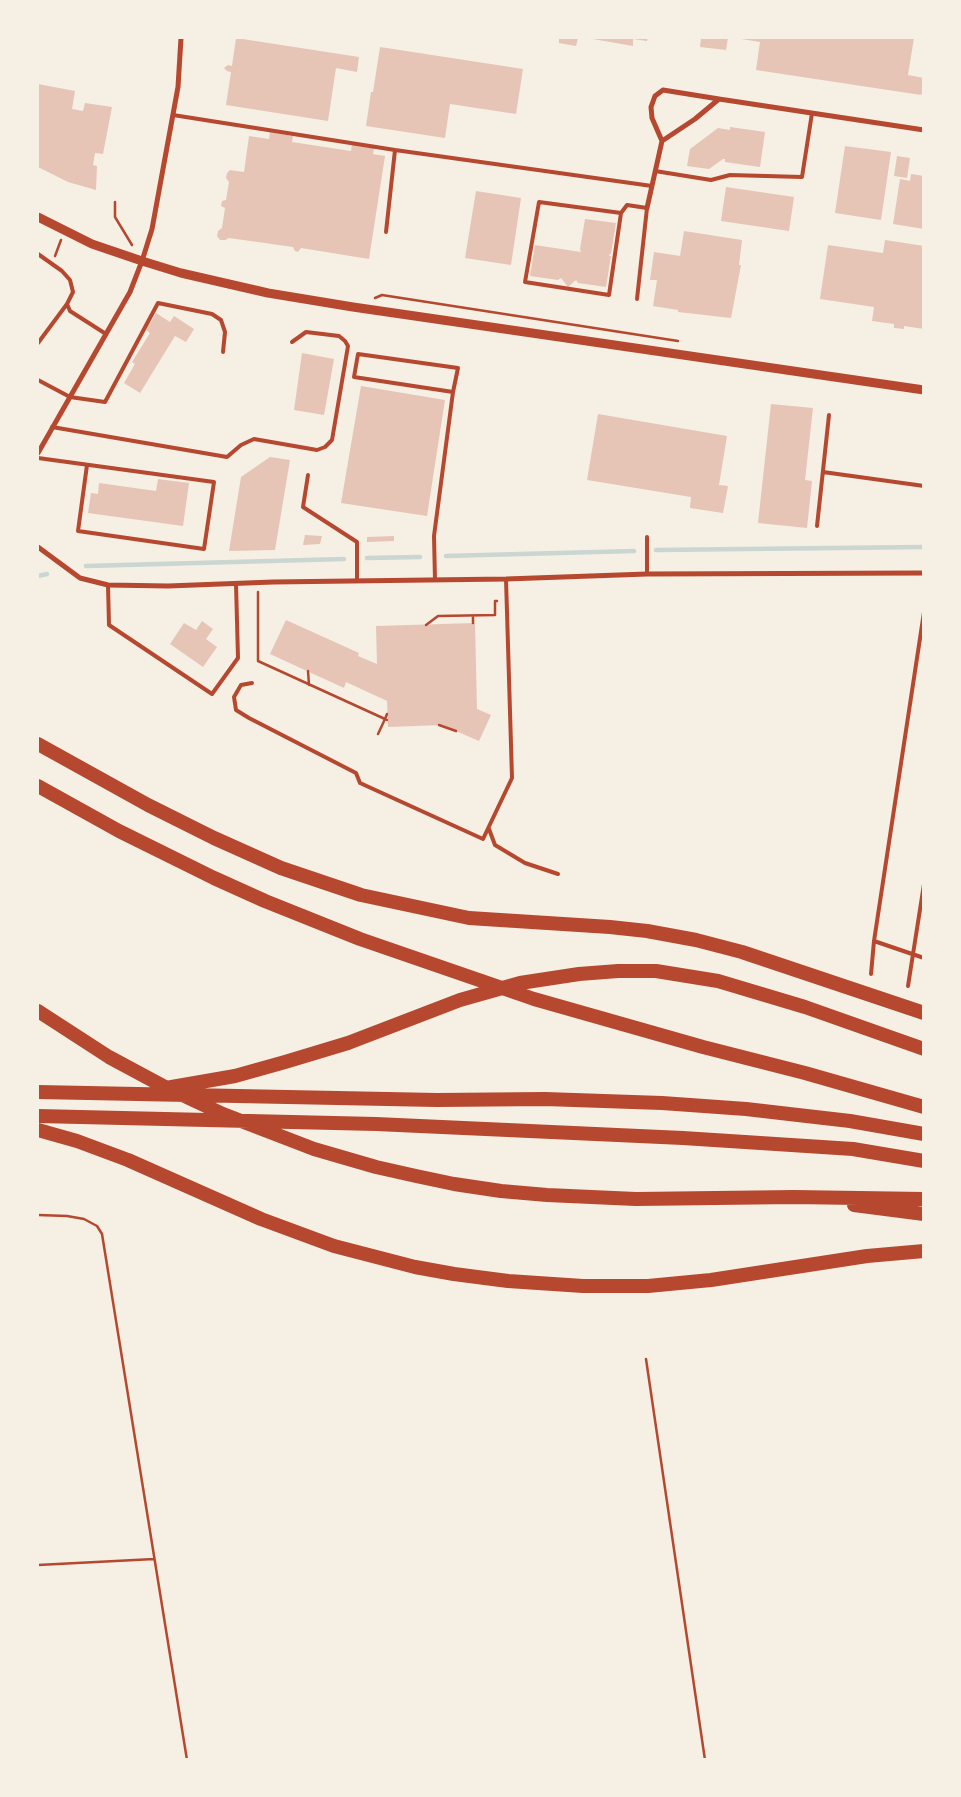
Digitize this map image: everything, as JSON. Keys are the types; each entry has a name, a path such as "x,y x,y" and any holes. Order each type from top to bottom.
{"highway":[{"path":"38,744 148,806 214,838 281,868 360,895 469,918 610,926 696,940 742,952 924,1013"},
{"path":"38,786 165,854 265,901 360,939 534,999 924,1106"},
{"path":"138,1094 234,1076 348,1043 460,1000 520,983 579,974 618,971 656,971 692,976 740,987 796,1004 924,1049"},
{"path":"38,1011 109,1056 195,1102 283,1138 376,1167 454,1184 546,1195 636,1199 794,1197 924,1200"},
{"path":"873,1032 924,1044"},
{"path":"38,1092 427,1100 545,1099 662,1103 746,1109 850,1121 924,1134"},
{"path":"38,1116 376,1124 683,1138 852,1149 924,1160"},
{"path":"38,1130 77,1141 128,1160 261,1219 334,1246 415,1268 454,1274 508,1281 582,1286 648,1286 711,1280 858,1257 924,1251"},
{"path":"794,1197 924,1214"}],"street":[{"path":"38,454 130,292 142,261 152,229 178,87 181,38"},
{"path":"647,208 662,140 652,118 651,107 655,96 663,90 924,130"},
{"path":"662,140 694,119 719,99"},
{"path":"38,217 92,244 142,261 182,273 259,291 344,306 924,390"},
{"path":"38,547 80,578 108,585 168,586 647,574 924,573"}],"lane":[{"path":"655,171 711,180 730,175 802,177 812,113"},
{"path":"173,115 395,150 652,186"},
{"path":"386,232 395,150"},
{"path":"621,213 539,202 525,282 609,295 621,213 627,205 647,208 637,299"},
{"path":"38,254 62,271 70,280 73,292 67,304 38,342"},
{"path":"38,380 70,397 105,402 158,303 212,314 221,320 225,332 223,352"},
{"path":"67,304 70,311 106,334"},
{"path":"52,427 227,457 241,445 254,439 317,450 325,447 332,440 348,346 339,336 306,332 292,342"},
{"path":"435,580 434,536 453,392 458,368 358,354 354,377 453,392"},
{"path":"817,526 828,415"},
{"path":"38,458 214,482 204,549 78,532 87,465"},
{"path":"823,472 924,486"},
{"path":"308,475 303,506 357,542 357,581"},
{"path":"647,536 647,574"},
{"path":"252,683 241,685 234,697 236,710 356,773 360,783 483,838 512,778 506,579"},
{"path":"108,585 109,625 212,694 238,658 236,584"},
{"path":"871,974 874,941 924,612"},
{"path":"917,653 924,654"},
{"path":"489,829 495,845 525,863 558,874"},
{"path":"908,986 924,884"},
{"path":"874,941 924,958"}],"path":[{"path":"115,202 115,217 142,261"},
{"path":"52,264 64,231"},
{"path":"258,583 258,661 386,720"},
{"path":"426,625 438,616 495,615 495,601 506,601"},
{"path":"473,616 473,623"},
{"path":"308,671 309,685"},
{"path":"378,734 386,720 387,714"},
{"path":"439,725 456,731"},
{"path":"38,1215 67,1216 84,1219 97,1226 102,1234 187,1760"},
{"path":"646,1359 705,1760"},
{"path":"38,1565 154,1559"}],"building":[{"path":"236,38 359,57 357,72 336,68 328,121 226,105 231,72 224,68 228,65 232,66"},
{"path":"559,38 578,38 576,46 559,43"},
{"path":"587,38 648,38 647,41 633,39 633,46"},
{"path":"701,38 728,38 726,50 700,47"},
{"path":"735,38 914,38 908,75 924,78 924,90 921,95 756,70 760,42"},
{"path":"380,47 523,69 516,114 450,104 445,138 366,126"},
{"path":"38,84 75,91 72,109 83,111 85,103 112,107 103,154 95,153 93,165 97,166 96,190 68,182 38,167"},
{"path":"730,127 765,132 760,167 725,162 725,159 709,169 687,166 690,149 718,128 730,130"},
{"path":"270,132 293,136 292,142 351,151 352,144 374,148 373,154 385,156 369,259 301,248 298,252 293,247 229,238 220,240 217,236 218,231 222,228 225,208 221,206 222,201 226,200 229,182 226,178 227,173 230,170 244,172 249,136 269,139"},
{"path":"845,146 891,152 881,220 835,213"},
{"path":"897,156 910,158 907,178 894,176"},
{"path":"911,174 924,176 924,229 893,224 900,179 910,181"},
{"path":"726,187 794,197 789,231 721,221"},
{"path":"476,191 521,198 511,265 465,258"},
{"path":"585,219 616,223 611,254 609,256 611,256 606,287 578,283 576,280 568,287 561,278 558,280 530,276 535,245 581,252"},
{"path":"684,231 742,240 739,265 741,265 731,318 678,312 678,310 653,306 657,280 650,280 654,252 680,256"},
{"path":"885,240 924,246 924,329 904,326 904,329 894,328 894,324 872,321 874,307 820,299 828,245 883,253"},
{"path":"156,313 170,322 174,316 194,329 186,342 175,336 140,393 124,383 135,364 132,362 150,333 146,330"},
{"path":"302,353 334,359 324,415 294,410"},
{"path":"361,386 445,400 427,516 341,503"},
{"path":"771,404 813,408 805,480 812,481 807,528 758,523"},
{"path":"598,414 727,436 719,485 728,486 723,513 690,508 691,497 587,480"},
{"path":"270,457 290,460 275,550 229,551 241,477"},
{"path":"158,479 189,483 183,526 88,513 91,493 98,494 99,483 156,491"},
{"path":"305,535 322,536 320,544 303,545"},
{"path":"394,536 394,541 367,542 367,537"},
{"path":"286,620 359,653 358,656 377,664 376,626 475,623 477,709 491,715 479,741 442,725 388,727 387,701 346,682 344,688 270,654"},
{"path":"202,621 213,629 206,639 217,647 203,667 170,644 184,623 196,630"}],"waterway":[{"path":"656,550 924,547"},
{"path":"446,556 634,551"},
{"path":"367,558 420,557"},
{"path":"86,566 344,559"},
{"path":"38,576 47,574"}]}
